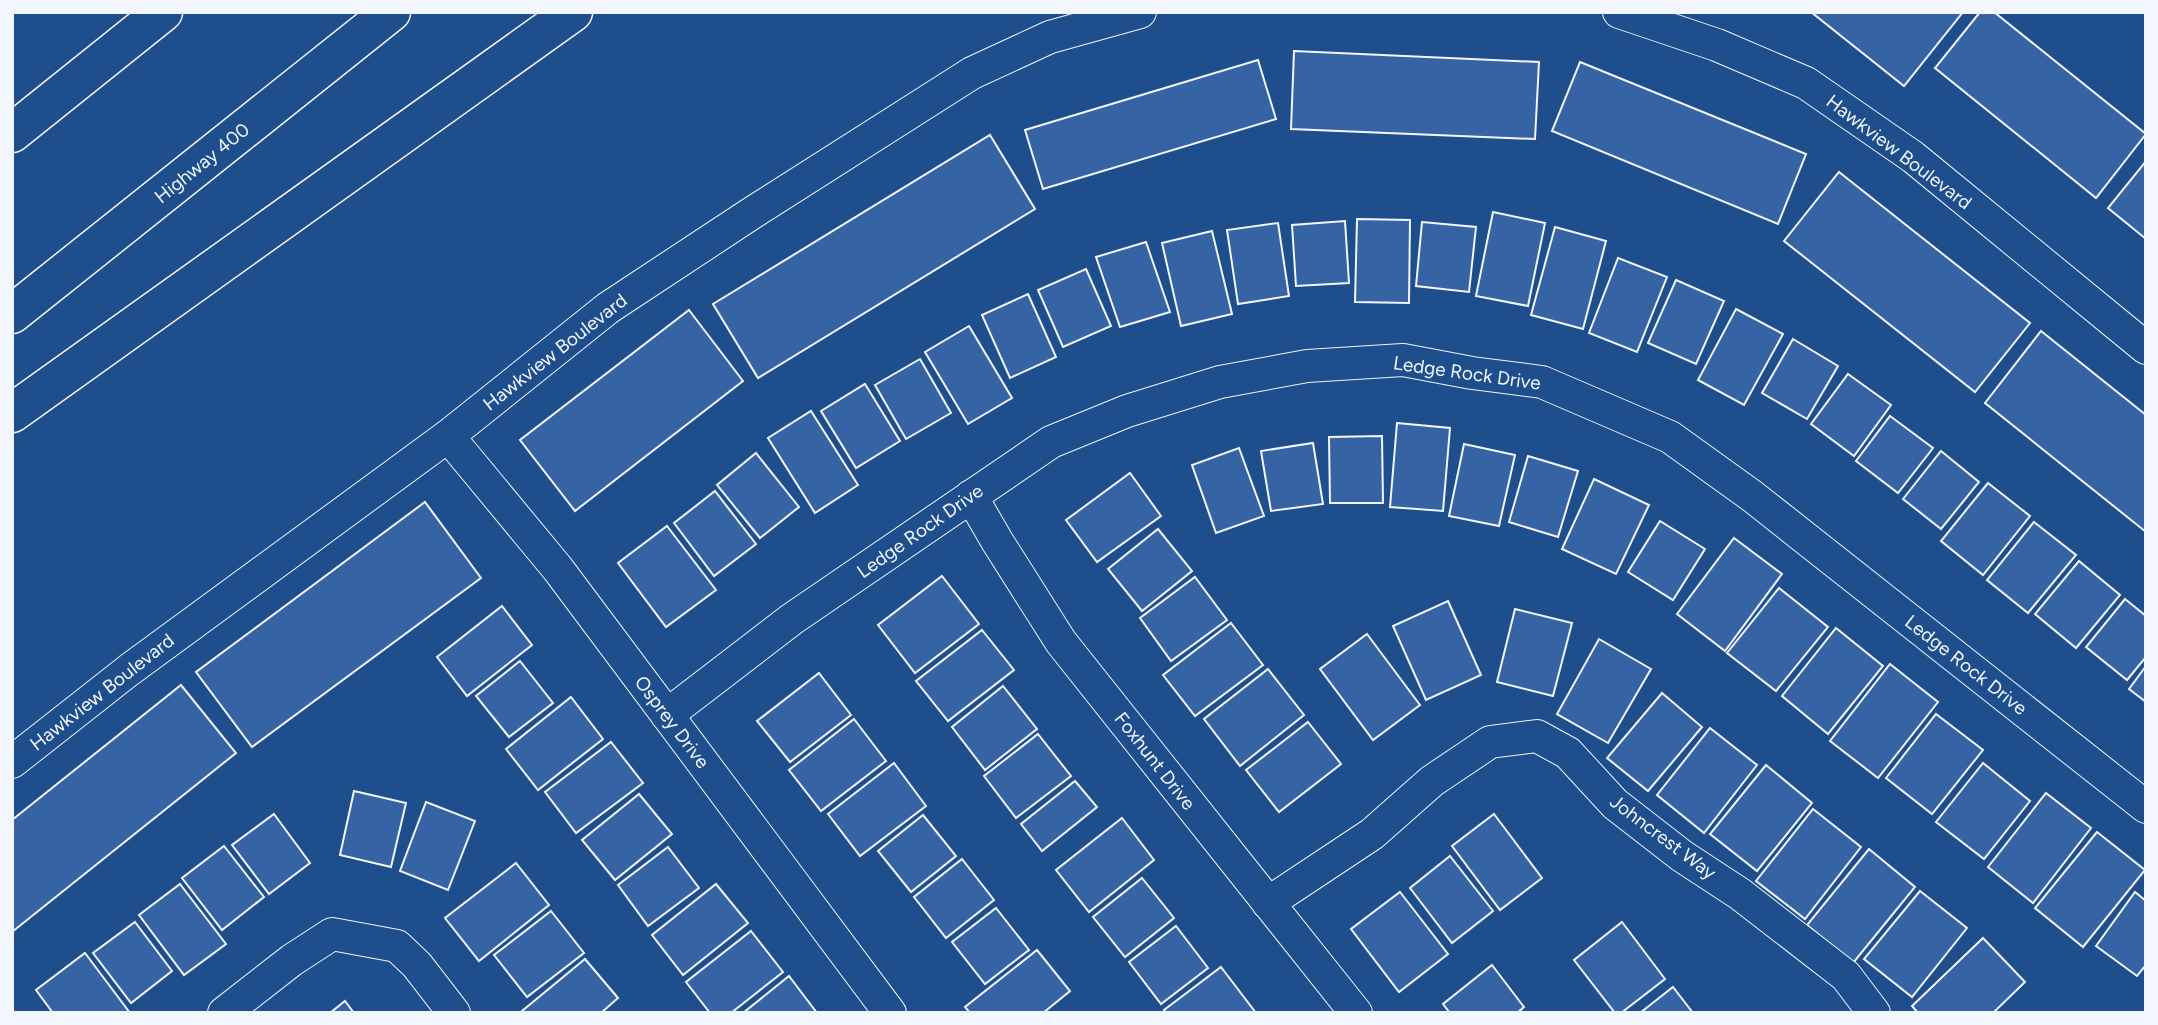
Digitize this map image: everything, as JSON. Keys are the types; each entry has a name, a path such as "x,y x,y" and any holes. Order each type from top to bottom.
{"highway":[{"path":"12,133 163,12"},
{"name":"Highway 400","path":"12,314 391,12"},
{"path":"12,413 573,12"}],"street":[{"name":"Hawkview Boulevard","path":"12,762 129,670 448,436 608,308 972,73 1050,37 1140,12"},
{"name":"Hawkview Boulevard","path":"1619,12 1717,45 1806,83 1913,157 2146,348"},
{"name":"Ledge Rock Drive","path":"667,715 792,619 1051,442 1127,411 1220,382 1307,366 1403,359 1472,373 1542,382 1670,438 1752,496 2146,807"},
{"name":"Osprey Drive","path":"448,436 558,569 890,1013"},
{"name":"Foxhunt Drive","path":"971,496 1061,642 1356,1013"},
{"name":"Johncrest Way","path":"1268,903 1372,834 1433,781 1490,741 1537,736 1568,753 1615,804 1682,856 1740,894 1846,975 1874,1013"},
{"path":"224,1013 292,960 332,934 397,947 417,965 454,1013"}],"building":[{"path":"1811,12 1963,12 1904,86"},
{"path":"1980,12 1994,12 2146,134 2096,198 1935,68"},
{"path":"1294,51 1539,62 1535,139 1291,129"},
{"path":"1258,60 1276,119 1043,189 1025,130"},
{"path":"1580,62 1806,154 1778,224 1552,131"},
{"path":"990,135 1035,209 758,378 713,304"},
{"path":"2146,161 2146,239 2108,208"},
{"path":"1839,172 2030,323 1975,392 1784,241"},
{"path":"1493,212 1545,223 1528,306 1476,296"},
{"path":"1357,219 1410,220 1409,303 1355,302"},
{"path":"1345,221 1349,283 1296,286 1292,225"},
{"path":"1422,222 1476,227 1469,292 1416,286"},
{"path":"1278,223 1289,296 1238,304 1227,230"},
{"path":"1555,227 1606,241 1583,329 1531,315"},
{"path":"1212,231 1232,314 1181,326 1162,243"},
{"path":"1146,242 1170,312 1120,327 1096,257"},
{"path":"1618,258 1667,277 1637,352 1589,333"},
{"path":"1086,269 1111,326 1063,347 1038,290"},
{"path":"1676,280 1724,301 1696,364 1648,343"},
{"path":"1028,294 1056,357 1010,378 982,315"},
{"path":"1736,309 1783,334 1744,405 1698,380"},
{"path":"689,310 743,381 575,511 520,440"},
{"path":"969,326 1012,398 968,424 925,352"},
{"path":"2041,331 2146,415 2146,532 1985,403"},
{"path":"1793,339 1838,366 1807,419 1762,393"},
{"path":"920,359 951,413 906,439 875,385"},
{"path":"1848,374 1891,405 1854,456 1811,424"},
{"path":"865,384 900,441 856,468 821,411"},
{"path":"811,411 858,485 815,513 768,438"},
{"path":"1890,416 1933,448 1898,493 1856,461"},
{"path":"1397,423 1450,428 1443,511 1390,507"},
{"path":"1382,436 1383,503 1330,503 1329,437"},
{"path":"1313,443 1323,504 1271,511 1261,451"},
{"path":"1464,444 1515,455 1499,526 1449,516"},
{"path":"1239,448 1264,516 1216,533 1192,465"},
{"path":"1941,451 1979,482 1941,529 1903,499"},
{"path":"756,453 799,507 760,538 717,485"},
{"path":"1528,456 1578,471 1558,537 1509,522"},
{"path":"1130,473 1161,516 1097,562 1066,520"},
{"path":"1594,479 1649,505 1616,574 1562,549"},
{"path":"1988,483 2030,516 1983,575 1941,541"},
{"path":"715,491 756,544 714,576 674,523"},
{"path":"425,502 481,578 252,747 196,672"},
{"path":"1660,521 1705,549 1673,600 1628,572"},
{"path":"2034,522 2076,555 2028,613 1987,580"},
{"path":"667,526 716,590 666,627 618,563"},
{"path":"1158,529 1192,571 1142,611 1108,569"},
{"path":"1734,538 1782,574 1725,651 1677,614"},
{"path":"2079,561 2120,595 2076,648 2035,614"},
{"path":"942,576 979,624 915,673 878,625"},
{"path":"1195,577 1227,620 1171,661 1140,618"},
{"path":"1779,588 1828,627 1776,691 1727,653"},
{"path":"2125,599 2146,616 2146,657 2127,680 2086,647"},
{"path":"1448,601 1481,675 1426,700 1393,626"},
{"path":"502,606 532,645 467,696 437,657"},
{"path":"1515,609 1572,623 1553,696 1497,682"},
{"path":"1231,623 1263,665 1195,716 1163,675"},
{"path":"1836,628 1883,666 1828,734 1782,696"},
{"path":"982,630 1014,670 948,721 916,681"},
{"path":"1367,634 1420,705 1373,740 1320,669"},
{"path":"1599,639 1651,669 1608,743 1557,714"},
{"path":"520,661 553,703 509,737 476,696"},
{"path":"1890,664 1938,702 1878,778 1830,741"},
{"path":"2146,666 2146,702 2129,689"},
{"path":"1268,669 1304,715 1240,766 1204,719"},
{"path":"819,673 851,715 790,762 757,721"},
{"path":"181,685 236,753 12,932 12,820"},
{"path":"1003,686 1037,729 985,770 952,727"},
{"path":"1662,693 1702,727 1648,791 1607,758"},
{"path":"571,697 603,739 538,790 506,749"},
{"path":"1936,714 1983,750 1932,814 1886,778"},
{"path":"854,719 886,761 821,811 789,770"},
{"path":"1308,722 1341,764 1279,812 1246,770"},
{"path":"1710,728 1757,765 1704,833 1657,795"},
{"path":"1038,734 1071,776 1016,818 984,776"},
{"path":"611,742 643,783 576,833 545,792"},
{"path":"894,763 926,806 860,856 828,814"},
{"path":"1983,763 2030,801 1984,859 1936,822"},
{"path":"1766,765 1812,803 1757,871 1710,834"},
{"path":"1075,781 1097,807 1042,851 1021,824"},
{"path":"354,791 406,803 391,867 340,855"},
{"path":"2046,793 2091,828 2033,903 1988,867"},
{"path":"639,794 672,834 615,880 582,840"},
{"path":"426,802 475,821 448,890 400,871"},
{"path":"1813,809 1861,847 1805,919 1756,881"},
{"path":"274,814 310,863 269,894 232,845"},
{"path":"1494,814 1542,878 1500,910 1452,846"},
{"path":"923,815 956,856 911,892 878,851"},
{"path":"1122,818 1154,860 1089,912 1056,870"},
{"path":"2097,832 2145,870 2083,947 2035,908"},
{"path":"224,846 264,897 222,930 182,878"},
{"path":"668,847 699,888 648,926 618,885"},
{"path":"1869,849 1915,887 1853,963 1807,925"},
{"path":"1450,856 1493,911 1452,943 1410,888"},
{"path":"962,859 994,900 946,938 914,897"},
{"path":"516,863 549,905 479,961 445,918"},
{"path":"1142,878 1174,918 1125,957 1093,917"},
{"path":"180,884 226,944 184,975 139,915"},
{"path":"716,884 748,923 683,975 652,935"},
{"path":"1920,891 1967,928 1912,997 1864,959"},
{"path":"1400,892 1448,954 1399,992 1351,929"},
{"path":"2135,892 2146,901 2146,965 2137,976 2096,946"},
{"path":"996,908 1029,950 985,984 952,942"},
{"path":"551,911 584,953 527,997 494,955"},
{"path":"135,922 172,971 131,1003 93,953"},
{"path":"1622,922 1665,979 1621,1013 1615,1013 1574,960"},
{"path":"1176,926 1208,968 1161,1004 1129,962"},
{"path":"751,931 783,972 731,1013 710,1013 686,982"},
{"path":"1983,938 2025,982 1993,1013 1918,1013 1912,1006"},
{"path":"1037,950 1070,991 1043,1013 970,1013 965,1007"},
{"path":"85,953 130,1013 53,1013 36,990"},
{"path":"585,959 618,998 601,1013 523,1013 522,1011"},
{"path":"1492,965 1524,1007 1517,1013 1450,1013 1443,1004"},
{"path":"1221,967 1256,1013 1166,1013 1164,1010"},
{"path":"789,976 817,1013 743,1013"},
{"path":"1673,987 1693,1013 1640,1013"},
{"path":"345,1001 354,1013 330,1013"}]}
